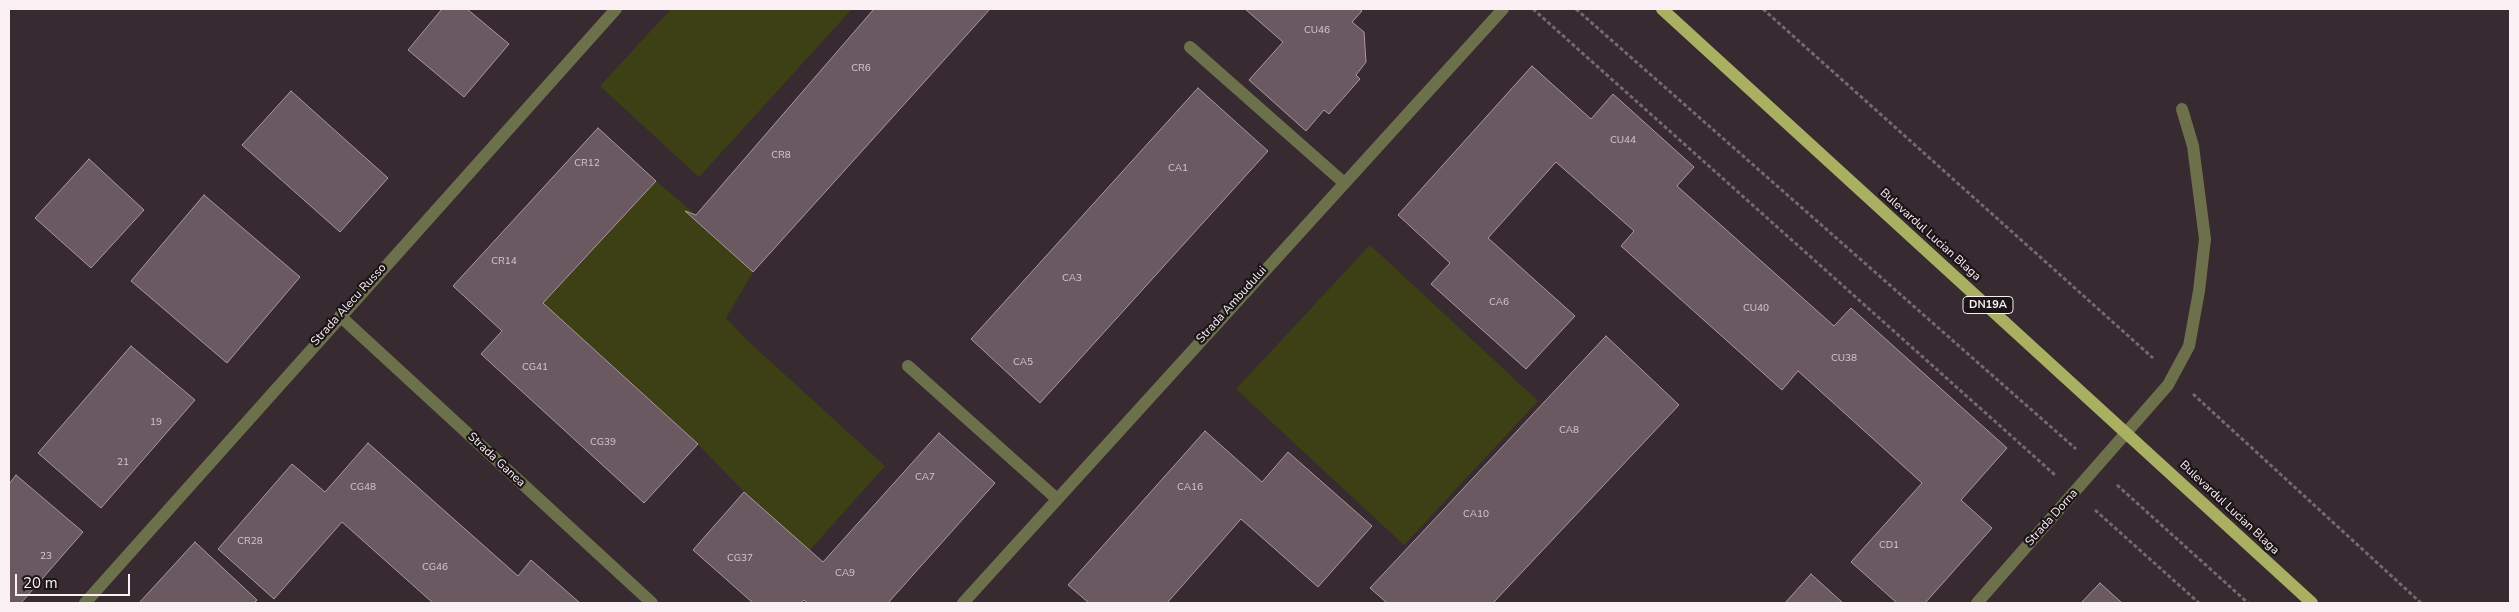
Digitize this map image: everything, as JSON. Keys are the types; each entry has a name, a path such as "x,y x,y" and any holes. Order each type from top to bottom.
{"main road":[{"name":"Bulevardul Lucian Blaga","path":"1662,9 2312,603"}],"street":[{"name":"Strada Alecu Russo","path":"85,603 616,9"},
{"name":"Strada Ambudului","path":"963,603 1343,182 1503,9"},
{"path":"1190,47 1343,182"},
{"name":"Strada Dorna","path":"1977,603 2098,468 2168,385 2189,346 2199,291 2205,239 2193,146 2182,109"},
{"name":"Strada Ganea","path":"340,316 652,603"},
{"path":"908,366 1056,499"}],"path":[{"path":"1533,9 2199,603"},
{"path":"1576,9 2098,468 2248,603"},
{"path":"1763,9 2172,376 2421,603"}],"green space":[{"path":"671,9 852,9 699,177 600,86"},
{"path":"656,181 696,215 686,212 753,272 726,318 749,342 885,466 809,551 744,492 698,444 543,303"},
{"path":"1370,245 1538,401 1404,545 1236,389"}],"building":[{"path":"442,9 467,9 509,44 464,97 408,50"},
{"path":"874,9 990,9 753,272 685,211 696,215"},
{"path":"1245,9 1359,9 1362,11 1352,22 1364,32 1366,62 1356,75 1360,79 1329,114 1324,110 1306,131 1249,80 1283,42"},
{"path":"1532,66 1591,119 1613,94 1694,167 1677,186 1834,326 1851,308 2007,448 1961,500 1992,528 1925,603 1897,603 1851,562 1922,483 1798,371 1782,390 1621,246 1634,231 1556,162 1488,238 1575,316 1526,369 1431,284 1450,263 1398,215"},
{"path":"1198,88 1268,151 1040,403 971,339"},
{"path":"291,91 388,178 340,232 242,145"},
{"path":"598,128 656,181 543,303 698,444 644,503 481,354 502,331 453,286"},
{"path":"89,159 144,210 91,268 35,218"},
{"path":"204,195 300,277 227,363 131,281"},
{"path":"1606,336 1679,405 1493,603 1387,603 1370,588"},
{"path":"131,346 195,400 101,508 38,453"},
{"path":"1205,431 1262,482 1288,452 1372,526 1318,587 1241,519 1167,603 1089,603 1068,585"},
{"path":"939,433 995,483 888,603 808,603 804,600 801,603 753,603 693,550 744,492 823,562"},
{"path":"368,443 518,576 531,560 580,603 433,603 342,522 274,599 218,549 292,464 325,492"},
{"path":"16,475 83,532 21,603 9,603 9,484"},
{"path":"195,542 257,600 254,603 139,603"},
{"path":"1811,574 1843,603 1785,603"},
{"path":"2100,583 2122,603 2081,603"}]}
